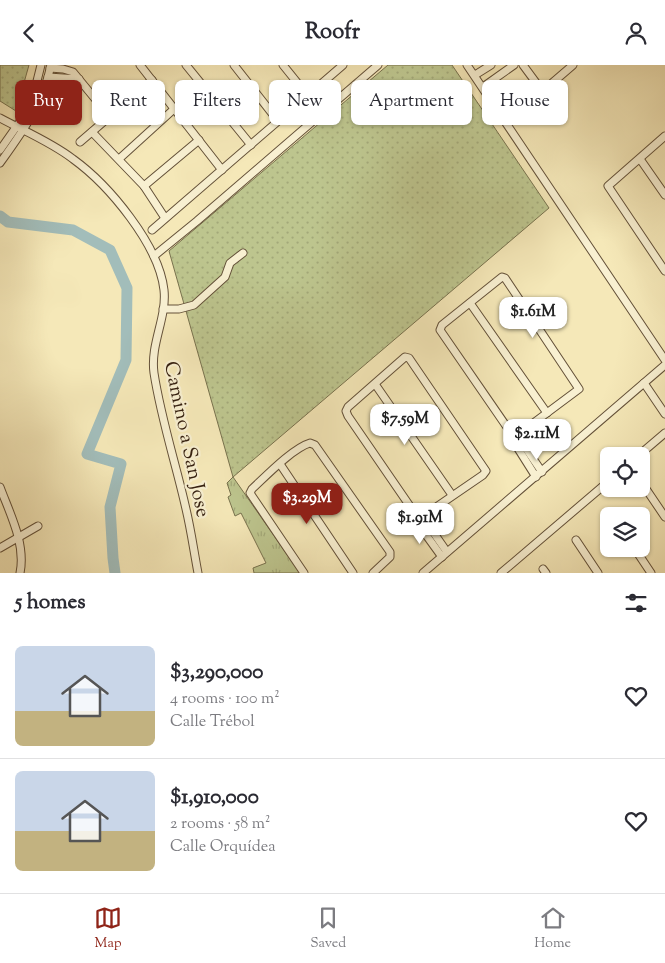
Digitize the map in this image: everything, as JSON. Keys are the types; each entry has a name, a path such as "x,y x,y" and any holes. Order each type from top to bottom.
{"street":[{"path":"0,150 26,113 33,97 41,65"},
{"path":"140,65 152,80"},
{"path":"186,65 251,145"},
{"path":"234,65 269,110"},
{"path":"283,65 295,80"},
{"path":"323,80 334,68 343,65"},
{"path":"154,256 378,65"},
{"path":"467,65 482,87"},
{"path":"475,75 491,65"},
{"path":"492,80 514,65"},
{"path":"523,65 540,88 544,90 573,65"},
{"path":"0,163 33,117 51,66 73,72 92,95"},
{"path":"48,77 73,72"},
{"path":"165,97 222,170"},
{"path":"119,159 174,109"},
{"name":"Camino a San Jose","path":"0,118 72,158 106,187 132,220 154,256 162,278 164,292 163,309 153,351 153,366 157,392 186,509 198,573"},
{"path":"80,142 100,125"},
{"path":"152,230 274,125"},
{"path":"507,125 665,360"},
{"path":"92,132 144,186 165,218"},
{"path":"665,136 608,186 665,271"},
{"path":"144,186 199,140"},
{"path":"640,159 665,195"},
{"path":"163,309 179,309 194,305 224,277 230,263 243,253"},
{"path":"514,435 579,389 505,278 502,277 440,329 440,333 514,435 539,474"},
{"path":"470,303 547,413"},
{"path":"418,517 486,472 407,357 348,407 346,411 348,416 444,555"},
{"path":"423,573 665,365"},
{"path":"644,383 665,413"},
{"path":"375,384 452,495"},
{"path":"649,447 665,433"},
{"path":"304,573 250,493 280,464 300,448 310,443 315,445 391,555 373,573"},
{"path":"280,464 353,573"},
{"path":"0,487 18,537 22,562 20,573"},
{"path":"501,573 600,489"},
{"path":"650,495 665,517"},
{"path":"0,548 38,526"},
{"path":"576,540 598,573"},
{"path":"641,557 652,573"}],"green space":[{"path":"0,65 29,65 25,80 15,80 15,110 0,101"},
{"path":"388,65 452,65 462,80 370,80"},
{"path":"472,94 482,109 482,125 493,125 549,208 233,477 169,251 317,125 341,125 341,105 351,96 351,125 472,125"},
{"path":"233,477 300,573 254,573 253,568 266,563 241,513 235,516 228,497 231,495 227,483"}],"waterway":[{"path":"0,216 8,222 73,230 110,250 127,288 126,360 87,454 121,464 110,507 115,573"}]}
